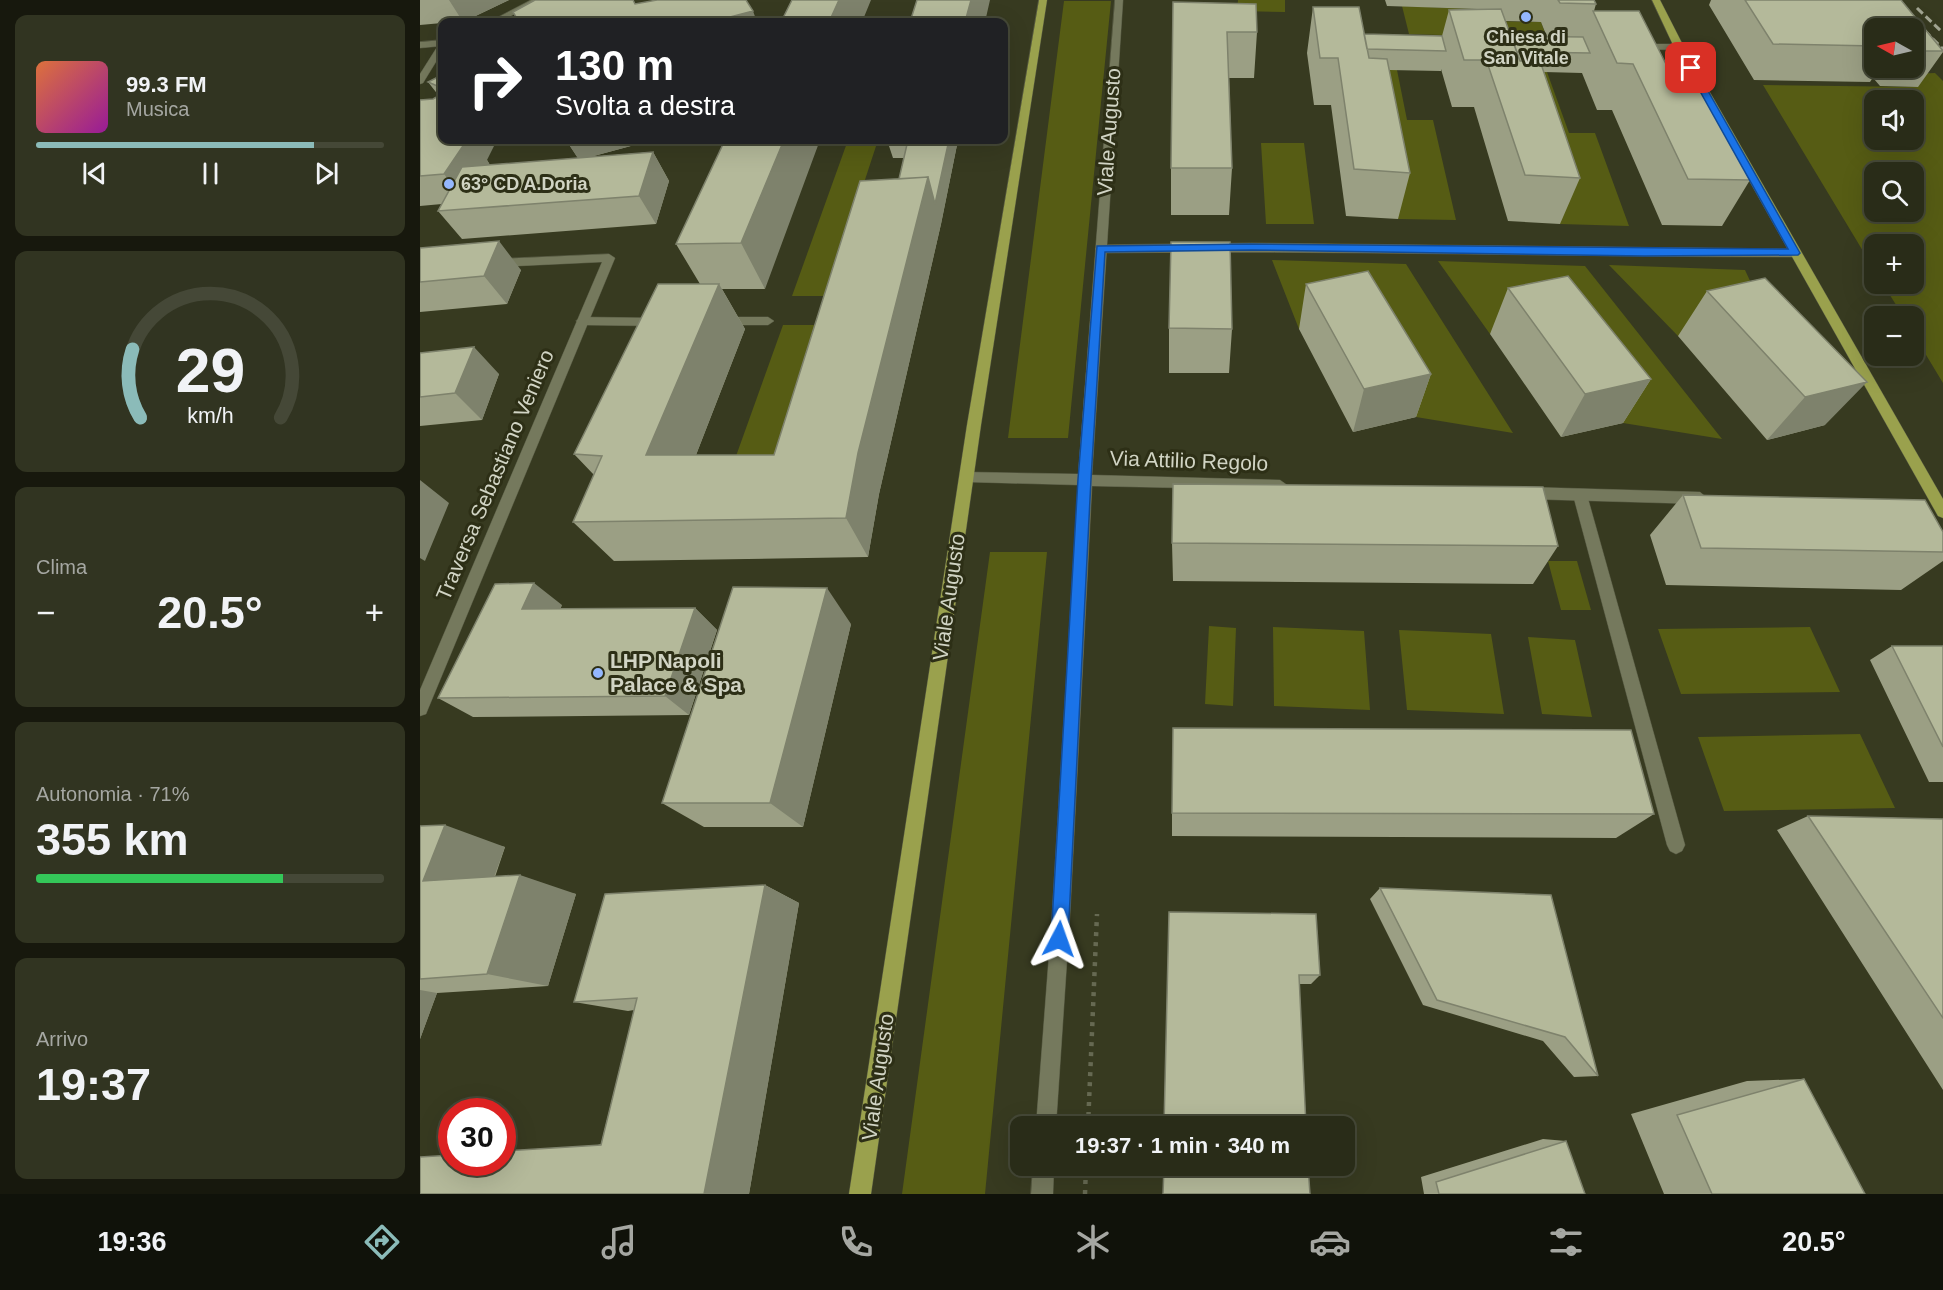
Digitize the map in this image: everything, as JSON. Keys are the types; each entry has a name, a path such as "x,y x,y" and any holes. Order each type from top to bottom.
{"main road":[{"name":"Viale Augusto","path":"860,1194 967,477 1043,0"},
{"path":"1656,0 1679,47 1941,509"}],"street":[{"path":"501,18 538,0"},
{"name":"Viale Augusto","path":"1047,1116 1062,903 1085,479 1119,0"},
{"path":"420,45 438,44"},
{"path":"1632,47 1679,47"},
{"path":"420,81 438,51"},
{"path":"1101,249 1251,247 1630,253 1795,253"},
{"name":"Traversa Sebastiano Veniero","path":"420,709 609,258 479,264"},
{"path":"582,321 672,322"},
{"path":"708,321 768,321"},
{"name":"Via Attilio Regolo","path":"967,477 1293,486"},
{"path":"1508,492 1710,499"},
{"path":"1580,495 1676,845"},
{"path":"1918,505 1941,509"},
{"path":"1042,1194 1043,1176"}],"path":[{"path":"1085,1194 1086,1176"}],"green space":[{"path":"1238,0 1285,0 1285,12 1237,11"},
{"path":"1064,1 1111,1 1068,438 1008,438"},
{"path":"1402,6 1476,9 1480,21 1541,22 1547,38 1409,34"},
{"path":"1354,69 1397,70 1407,120 1433,120 1456,220 1398,219"},
{"path":"1493,72 1547,72 1569,133 1595,133 1629,226 1560,224 1524,108"},
{"path":"1924,73 1935,73 1943,81 1943,383 1924,352 1924,306 1897,306 1889,294 1924,294 1924,234 1864,234 1864,253 1763,85 1917,87 1911,78 1924,78"},
{"path":"1261,143 1304,143 1314,224 1266,224"},
{"path":"847,144 877,144 827,296 792,296"},
{"path":"1272,260 1406,264 1513,433 1416,417 1299,329"},
{"path":"1438,261 1585,266 1722,439 1623,423 1547,321 1490,334"},
{"path":"1609,265 1745,270 1808,406 1678,336"},
{"path":"783,325 819,325 772,470 731,470"},
{"path":"990,552 1047,552 985,1194 902,1194"},
{"path":"1548,561 1577,561 1591,610 1561,610"},
{"path":"1209,626 1236,628 1233,706 1205,704"},
{"path":"1273,627 1364,631 1370,710 1274,706"},
{"path":"1810,627 1840,692 1681,694 1658,629"},
{"path":"1399,630 1491,634 1504,714 1407,710"},
{"path":"1528,637 1575,640 1592,717 1542,714"},
{"path":"1860,734 1895,808 1724,811 1698,737"}],"building":[{"path":"535,0 633,0 635,4 657,0 746,0 753,11 726,18 517,18 513,12"},
{"path":"792,0 839,0 831,18 783,18"},
{"path":"917,0 971,0 966,18 911,18"},
{"path":"1558,0 1594,0 1596,4 1560,3"},
{"path":"1745,0 1901,0 1916,18 1864,18 1864,46 1773,44"},
{"path":"1173,2 1256,4 1257,32 1227,32 1232,168 1171,168"},
{"path":"1313,7 1359,7 1369,58 1387,59 1410,173 1354,169 1338,58 1320,58"},
{"path":"1501,9 1520,61 1540,61 1580,178 1525,175 1487,62 1492,60 1464,60 1449,10"},
{"path":"1593,11 1639,11 1666,64 1688,64 1750,180 1688,179 1633,64 1617,63"},
{"path":"1924,28 1943,51 1924,51"},
{"path":"1364,34 1442,36 1446,51 1367,49"},
{"path":"1511,36 1583,37 1590,53 1517,52"},
{"path":"438,77 438,86 428,82"},
{"path":"438,96 438,144 464,144 444,174 420,176 420,100"},
{"path":"723,144 782,144 741,243 676,244"},
{"path":"907,144 948,144 935,204 928,177 899,179"},
{"path":"653,152 639,196 438,211 462,167"},
{"path":"928,177 858,453 846,518 573,522 602,456 574,454 658,284 719,284 646,455 774,455 860,181"},
{"path":"499,241 484,276 420,282 420,248"},
{"path":"1171,242 1230,242 1232,329 1169,328"},
{"path":"1368,271 1431,374 1364,389 1306,284"},
{"path":"1568,276 1651,379 1585,394 1508,288"},
{"path":"1765,278 1867,382 1805,397 1707,291"},
{"path":"474,347 455,393 420,397 420,353"},
{"path":"1173,484 1543,487 1558,546 1172,543"},
{"path":"1683,495 1925,500 1943,532 1943,552 1701,548"},
{"name":"LHP Napoli Palace & Spa","path":"534,583 522,609 695,608 665,696 438,698 495,584"},
{"path":"733,587 827,588 770,803 662,803"},
{"path":"1892,646 1943,646 1943,747"},
{"path":"1173,728 1631,730 1654,814 1172,813"},
{"path":"1808,816 1943,819 1943,1018"},
{"path":"445,825 423,881 520,875 487,974 420,979 420,826"},
{"path":"765,885 704,1194 420,1194 420,1157 438,1156 438,1176 516,1176 516,1150 601,1145 637,998 574,1002 605,894"},
{"path":"1380,888 1551,895 1598,1076 1565,1037 1437,1000"},
{"path":"1169,912 1316,914 1320,975 1299,975 1306,1116 1164,1116"},
{"path":"1804,1079 1865,1194 1712,1194 1677,1115"},
{"path":"1566,1141 1585,1194 1439,1194 1436,1182"},
{"path":"1164,1176 1309,1176 1310,1194 1163,1194"}],"railway":[{"path":"1917,8 1943,33"},
{"path":"1924,30 1943,49"}],"place":[{"name":"Chiesa di San Vitale","path":"1526,17"},
{"name":"63° CD A.Doria","path":"449,184"},
{"name":"LHP Napoli Palace & Spa","path":"598,673"}],"route":[{"path":"1059,939 1085,479 1101,249 1251,247 1795,253 1691,68"}]}
